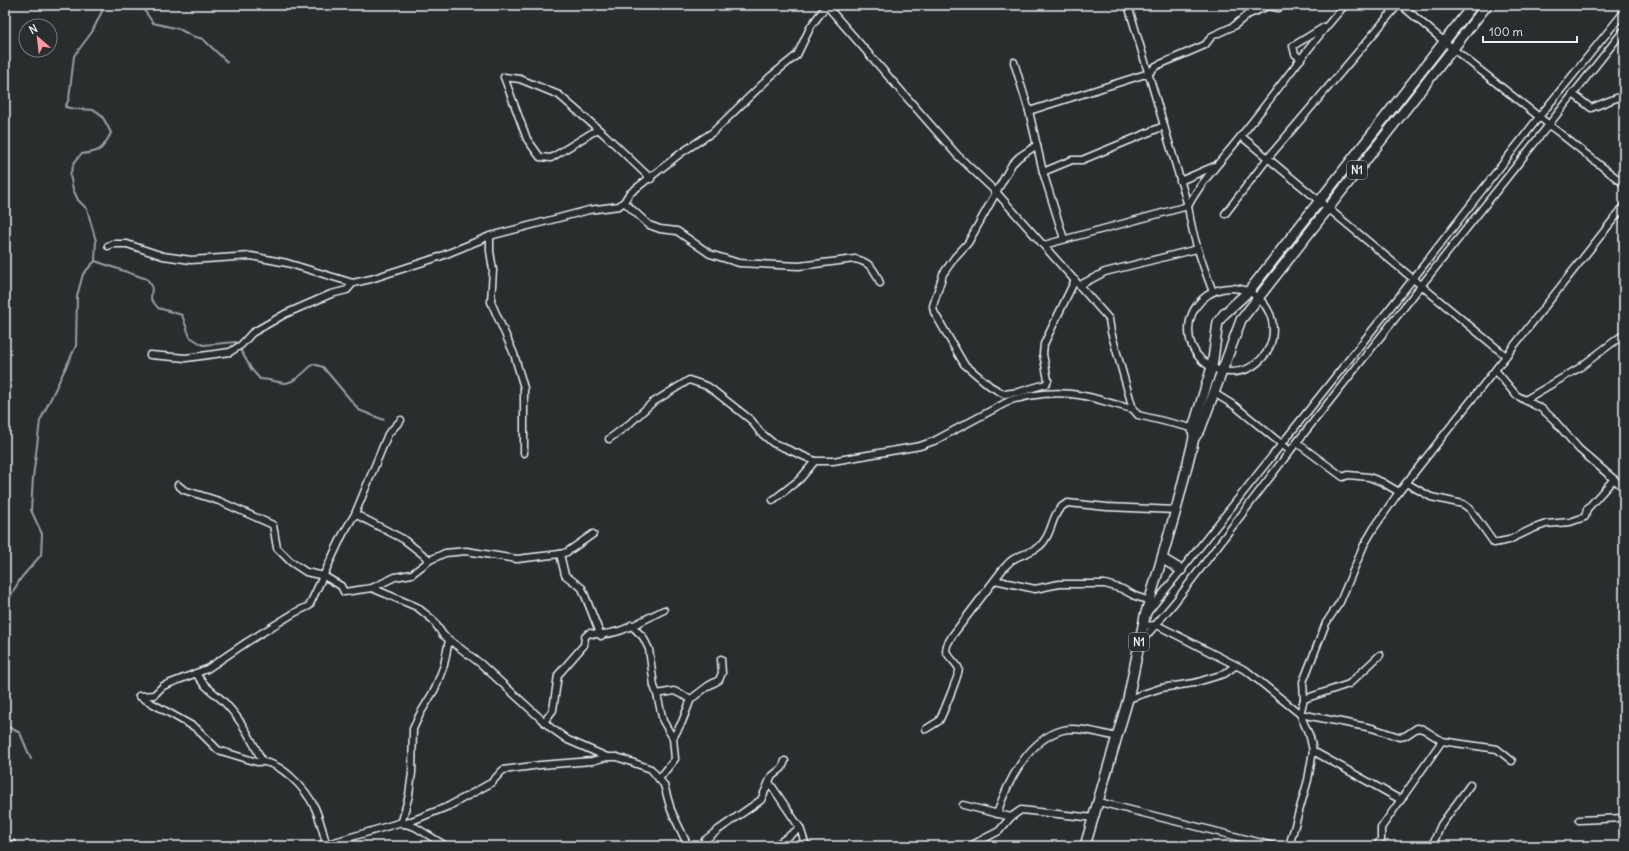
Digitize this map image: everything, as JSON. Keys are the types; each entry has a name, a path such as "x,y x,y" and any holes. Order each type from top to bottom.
{"highway":[{"name":"N1","path":"1085,846 1128,699 1144,621 1176,510 1212,367 1216,330 1220,319 1249,292 1318,201 1473,5"},
{"name":"N1","path":"1196,432 1214,393 1241,320 1257,297 1487,5"},
{"path":"1227,311 1241,320"},
{"path":"1216,330 1220,334 1233,339"},
{"path":"1163,558 1181,570"}],"street":[{"path":"108,246 112,244 127,244 163,256 191,260 250,256 287,263 353,283 371,279 439,257 490,236 589,210 614,208 624,202 629,194 651,179 681,153 713,132 771,76 797,55 811,26 826,5 957,155 997,193 1109,319 1111,332 1133,409 1138,415 1196,432"},
{"path":"1128,5 1188,206 1191,229 1213,292"},
{"path":"1029,111 1149,73 1156,66 1205,45 1212,36 1234,26 1247,15 1268,6 1279,8 1283,5"},
{"path":"1044,245 1188,206 1196,190 1241,136 1327,25 1345,5"},
{"path":"1225,214 1268,158 1398,5"},
{"path":"1401,5 1452,48 1624,184"},
{"path":"1290,846 1308,780 1313,751 1310,737 1300,714 1247,670 1235,666 1156,625 1144,621 1181,570 1413,279 1539,117 1624,12"},
{"path":"1301,59 1295,54 1293,46 1327,25"},
{"path":"1138,645 1156,625 1290,451 1624,30"},
{"path":"1014,62 1029,111 1043,172 1064,239"},
{"path":"598,129 551,158 540,157 527,139 504,77 520,78 559,95 598,129 651,179"},
{"path":"1573,94 1592,108 1624,95"},
{"path":"1043,172 1072,160 1082,160 1164,126"},
{"path":"1241,136 1506,356"},
{"path":"1037,145 1019,157 1012,164 968,243 955,257 943,274 933,306 934,312 964,364 980,379 1004,394 1019,392 1046,384 1048,375 1043,354 1044,344 1075,280"},
{"path":"1180,181 1217,165"},
{"path":"624,202 649,225 660,229 677,231 710,254 739,263 799,266 855,259 864,261 874,270 880,283"},
{"path":"1300,714 1304,699 1303,682 1326,623 1340,602 1364,545 1399,492 1496,371 1506,356 1624,206"},
{"path":"490,236 490,251 493,270 491,302 514,354 524,388 524,453"},
{"path":"1080,285 1106,272 1197,248"},
{"path":"150,355 186,358 230,352 241,345 252,333 285,314 331,294 347,290 353,283"},
{"path":"1229,288 1249,292 1257,297 1266,307 1271,316 1273,325 1270,344 1263,356 1252,365 1234,371 1223,370 1212,367 1196,353 1191,342 1189,330 1191,318 1203,298 1213,292 1229,288"},
{"path":"1525,400 1578,368 1624,334"},
{"path":"1367,335 1378,342"},
{"path":"1496,371 1516,395 1542,409 1553,419 1579,449 1624,488"},
{"path":"609,439 629,424 652,403 689,380 707,386 714,391 751,420 766,438 815,460 833,460 920,446 944,436 1011,400 1024,396 1062,393 1080,395 1133,409"},
{"path":"1214,393 1231,403 1290,451"},
{"path":"1320,395 1329,402"},
{"path":"401,420 388,434 355,514 340,540 309,606 296,612 242,645 207,669 163,686 154,695 139,696 196,728 218,750 257,762 262,761 277,765 292,777 313,805 326,845 403,823 450,806 492,783 503,770 617,757 651,769 664,785 671,810 688,846"},
{"path":"1297,443 1343,477 1348,475 1369,476 1399,492"},
{"path":"773,500 800,480 815,460"},
{"path":"1260,472 1269,479"},
{"path":"1406,483 1431,497 1463,504 1470,509 1494,543 1509,540 1546,524 1570,522 1585,517 1587,509 1614,479"},
{"path":"178,485 184,490 220,501 272,525 275,530 276,545 279,550 304,571 324,576 340,586 344,592 372,588 395,577 412,574 430,560 445,552 463,550 517,560 567,552 593,534"},
{"path":"926,729 939,721 949,695 959,676 959,668 948,656 947,645 995,580 1012,560 1039,548 1046,539 1058,509 1068,503 1107,507 1176,510"},
{"path":"355,514 403,538 430,560"},
{"path":"560,554 565,575 582,588 601,636"},
{"path":"995,580 1035,589 1059,584 1106,584 1150,601"},
{"path":"372,588 417,607 433,620 442,635 481,664 544,722 568,740 607,757"},
{"path":"544,722 553,710 558,675 584,645 585,637 589,634 601,636 617,633 664,610"},
{"path":"631,625 643,637 649,649 654,686 663,721 674,738 676,759 659,779"},
{"path":"403,823 412,773 413,730 420,714 435,689 444,665 449,640"},
{"path":"1304,699 1349,684 1380,655"},
{"path":"674,738 691,700 708,686 719,680 722,673 721,659"},
{"path":"1128,699 1161,688 1194,683 1224,674 1235,666"},
{"path":"196,674 203,684 225,702 244,724 262,761"},
{"path":"657,694 674,691 691,700"},
{"path":"1300,714 1372,728 1399,737 1405,736 1417,728 1423,729 1442,741 1496,749 1512,761"},
{"path":"998,814 1004,794 1020,765 1039,742 1065,730 1075,730 1117,737"},
{"path":"1377,846 1381,838 1381,828 1442,741"},
{"path":"1313,751 1401,800"},
{"path":"702,846 705,840 761,800 773,775 782,768 785,761"},
{"path":"769,782 800,828 806,846"},
{"path":"1432,846 1441,825 1470,785"},
{"path":"1099,802 1274,846"},
{"path":"963,805 1010,817"},
{"path":"970,846 999,831 1010,817 1026,810 1094,818"},
{"path":"1579,820 1624,818"},
{"path":"403,823 415,827 446,846"},
{"path":"776,846 800,828"}],"waterway":[{"path":"5,605 21,578 41,555 42,534 31,510 33,478 40,421 76,346 77,296 83,274 95,261 96,241 87,209 78,200 73,189 70,175 74,163 81,154 97,151 103,147 111,133 106,122 97,112 93,110 65,107 69,99 74,56 92,32 105,5"},
{"path":"139,5 143,8 153,23 179,29 192,36 203,39 227,62"},
{"path":"95,261 147,279 152,286 151,299 158,308 182,315 190,337 203,345 236,342 252,370 260,379 286,383 297,378 313,364 323,367 359,410 384,420"},
{"path":"5,725 20,733 31,759"}]}
